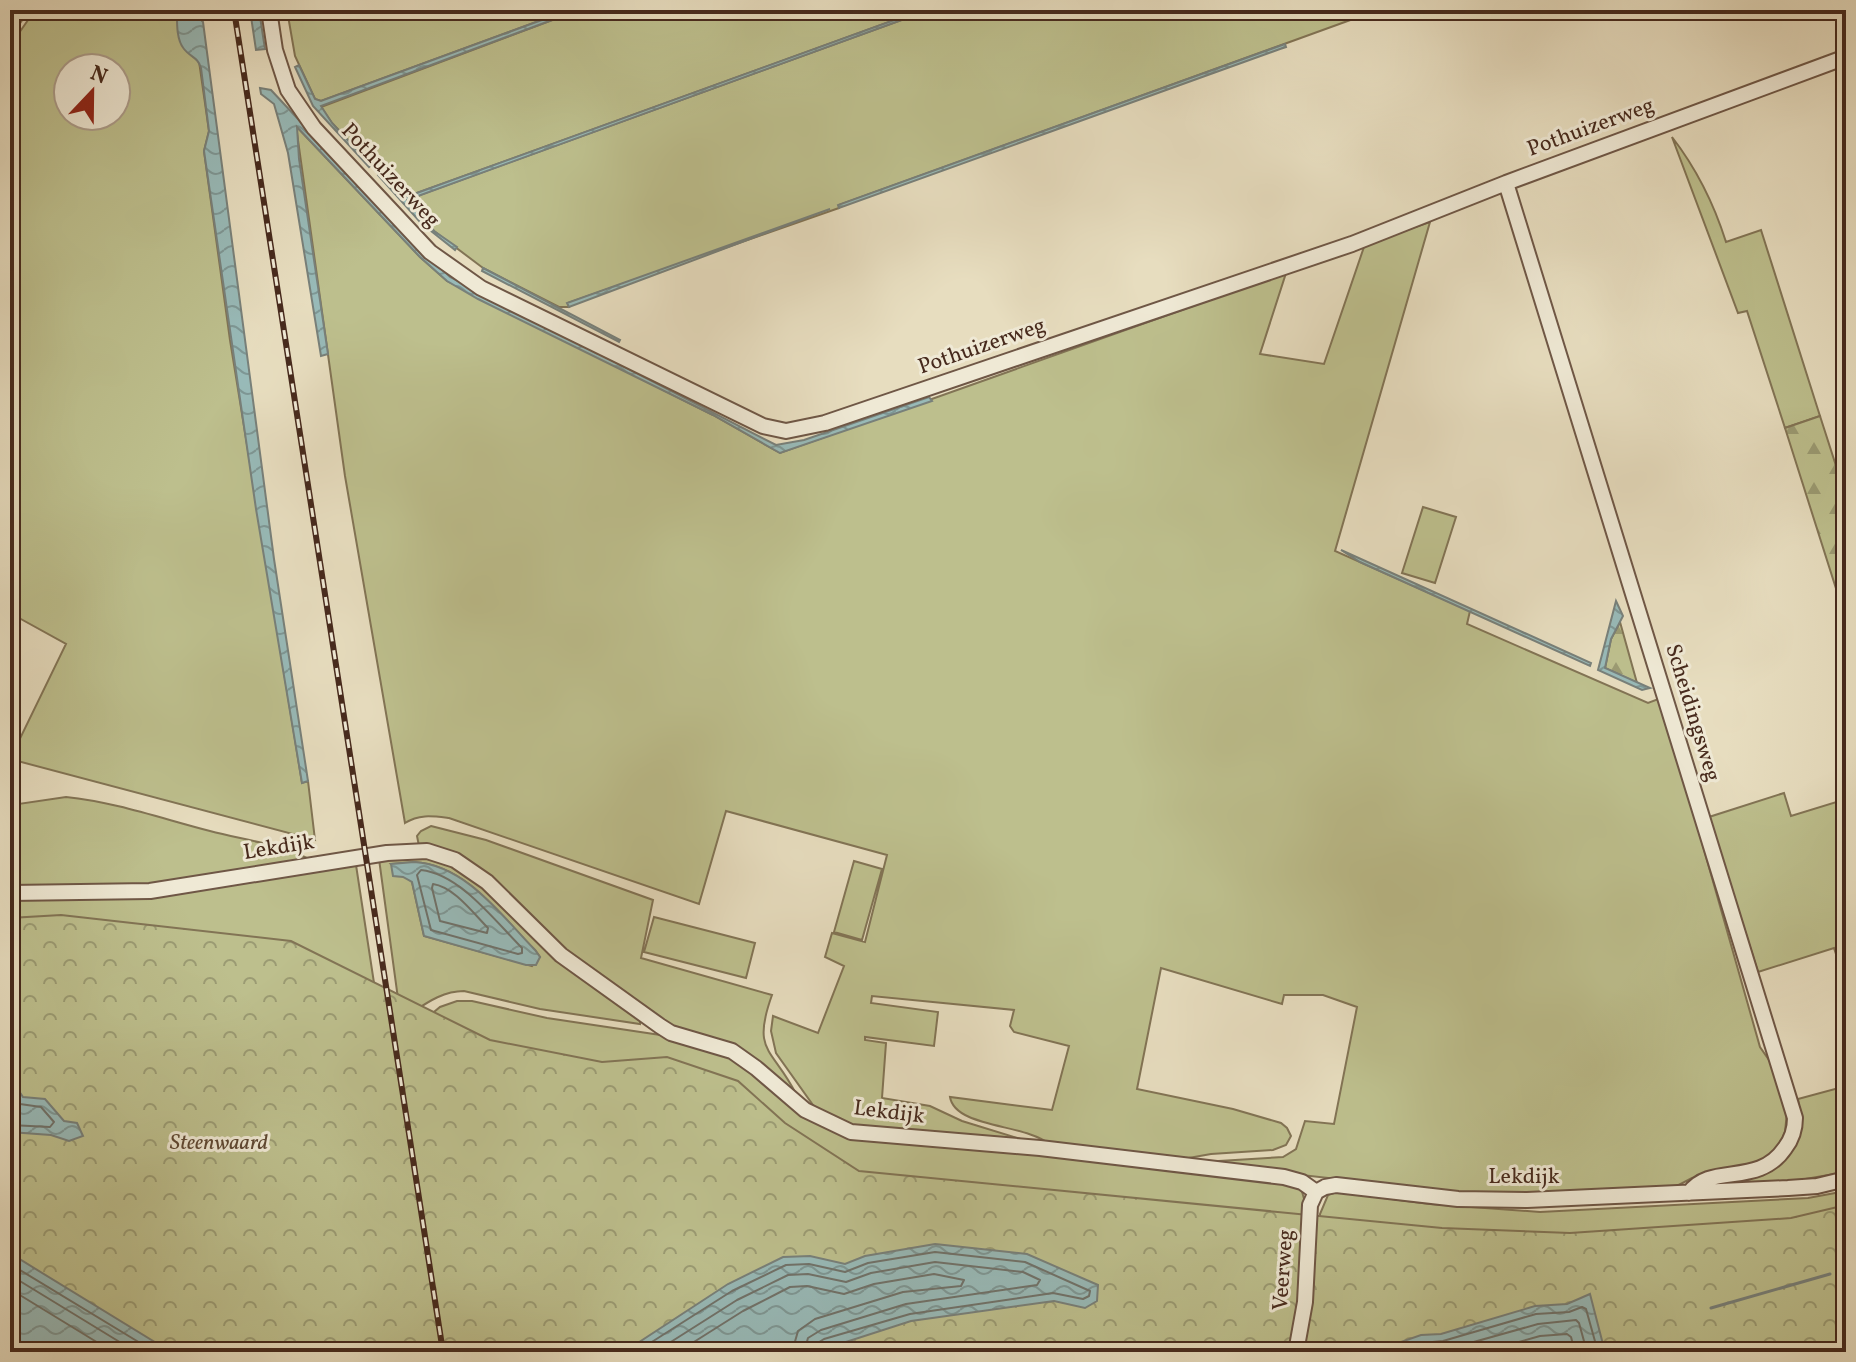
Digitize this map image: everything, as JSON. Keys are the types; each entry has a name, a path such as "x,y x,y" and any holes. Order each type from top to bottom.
{"street":[{"name":"Pothuizerweg","path":"269,10 275,50 288,90 314,128 430,252 481,288 763,426 786,431 840,418 1337,249 1846,57"},
{"name":"Scheidingsweg","path":"1506,183 1795,1118 1795,1129 1788,1143 1777,1158 1766,1166 1752,1172 1707,1178 1689,1193"},
{"name":"Lekdijk","path":"10,893 150,891 387,853 427,851 455,860 487,882 561,955 660,1026 671,1033 732,1051 805,1110 835,1127 868,1136 1040,1148 1284,1177 1302,1182 1316,1192 1336,1185 1458,1199 1527,1200 1689,1193 1803,1187 1846,1179"},
{"name":"Veerweg","path":"1296,1352 1305,1302 1310,1205 1316,1192"}],"green space":[{"path":"10,10 29,10 10,38"},
{"path":"35,10 177,10 181,39 187,51 199,61 209,131 204,151 230,340 302,783 308,781 315,840 10,759 66,644 10,613 10,46"},
{"path":"287,10 569,10 321,101 315,99 295,56"},
{"path":"579,10 922,10 403,198 332,123 321,107"},
{"path":"929,10 1378,10 839,205 839,208 568,303 569,307 559,307 483,268 434,231 406,200"},
{"path":"296,126 420,257 447,281 713,415 780,453 1286,273 1260,354 1324,364 1365,244 1430,222 1335,551 1470,611 1467,624 1648,703 1661,698 1760,1047 1778,1073 1787,1112 1785,1132 1778,1149 1759,1164 1692,1178 1671,1189 1472,1194 1213,1165 1219,1161 1283,1157 1296,1149 1305,1121 1334,1124 1357,1007 1323,995 1284,995 1282,1004 1161,968 1137,1089 1233,1109 1281,1123 1291,1136 1286,1145 1273,1150 1183,1159 1049,1144 1025,1133 977,1120 964,1115 950,1097 1052,1110 1069,1046 1014,1032 1010,1026 1014,1010 872,996 871,1003 938,1012 934,1046 865,1037 865,1040 886,1043 882,1098 930,1106 962,1121 1027,1141 859,1128 823,1114 813,1105 776,1053 771,1031 773,1016 818,1033 844,966 825,957 832,933 865,942 887,855 726,811 699,904 449,818 421,817 405,823 345,476"},
{"path":"1672,137 1704,187 1726,242 1761,230 1820,416 1785,428 1747,311 1738,313"},
{"path":"1820,416 1846,497 1846,620 1785,428"},
{"path":"1423,507 1456,517 1435,583 1402,573"},
{"path":"1620,622 1637,683 1605,668 1611,639"},
{"path":"1784,793 1791,816 1846,799 1846,985 1834,948 1758,972 1709,817"},
{"path":"66,797 121,807 262,843 311,860 150,886 10,888 10,842 15,841 18,804"},
{"path":"431,826 486,840 653,900 641,958 772,995 766,1014 764,1040 796,1094 738,1049 710,1037 675,1029 583,967 489,878 419,846 417,836"},
{"path":"414,854 454,863 640,1019 640,1024 540,1009 464,991 448,993 426,1004 405,1017 402,1028 379,859","holes":["414,862 433,865 466,882 495,908 540,957 532,966 424,936 412,882 391,864"]},
{"path":"854,861 882,869 862,940 834,932"},
{"path":"356,865 385,1055 10,925 10,899"},
{"name":"Steenwaard","path":"61,915 291,941 490,1040 602,1062 667,1057 738,1081 785,1123 859,1171 1442,1228 1570,1233 1791,1218 1846,1205 1846,1352 10,1352 10,918"},
{"path":"654,917 755,943 746,978 644,952"},
{"path":"457,1001 472,1001 547,1018 667,1036 730,1056 867,1140 1014,1152 1293,1184 1301,1188 1306,1206 1290,1352 428,1017 440,1007"},
{"path":"1846,1086 1846,1172 1788,1182 1704,1187 1776,1165 1800,1113 1798,1099"},
{"path":"1846,1191 1846,1352 1307,1352 1317,1292 1320,1214 1328,1195 1337,1192 1430,1204 1540,1212 1808,1198"}],"water":[{"path":"177,10 192,10 203,22 274,559 308,781 302,783 256,509 204,151 209,131 201,68 181,45"},
{"path":"250,10 259,10 265,49 256,50"},
{"path":"569,10 579,10 321,106 332,123 371,165 369,167 313,106 295,67 299,65 315,99 321,101"},
{"path":"929,10 407,200 434,231 457,247 455,250 421,223 378,175 403,198"},
{"path":"1285,44 1286,47 839,208 838,205"},
{"path":"260,88 271,90 405,234 450,277 776,445 804,440 929,397 932,401 780,453 713,415 447,281 420,257 297,127 328,354 321,356 288,153 274,104 261,94"},
{"path":"830,209 569,307 567,303"},
{"path":"483,268 620,340 619,342 482,271"},
{"path":"1341,550 1591,663 1590,666 1360,562"},
{"path":"1616,601 1623,616 1611,639 1605,668 1650,688 1642,690 1598,670"},
{"path":"414,862 450,872 481,894 535,950 540,957 536,965 526,965 424,936 412,882 393,876 391,864"},
{"path":"10,1078 17,1078 17,1088 23,1097 45,1099 64,1121 77,1123 83,1136 69,1141 51,1135 10,1132"},
{"path":"935,1244 1027,1254 1098,1285 1097,1301 1085,1308 1054,1301 911,1321 815,1352 624,1352 728,1284 783,1257 810,1256 845,1264 865,1256"},
{"path":"10,1256 21,1260 171,1352 10,1352"},
{"path":"1590,1294 1605,1352 1394,1352 1398,1343 1421,1335 1441,1334 1535,1306 1567,1304"}],"waterway":[{"path":"1711,1308 1830,1274"}],"railway":[{"path":"234,10 443,1352"}]}
